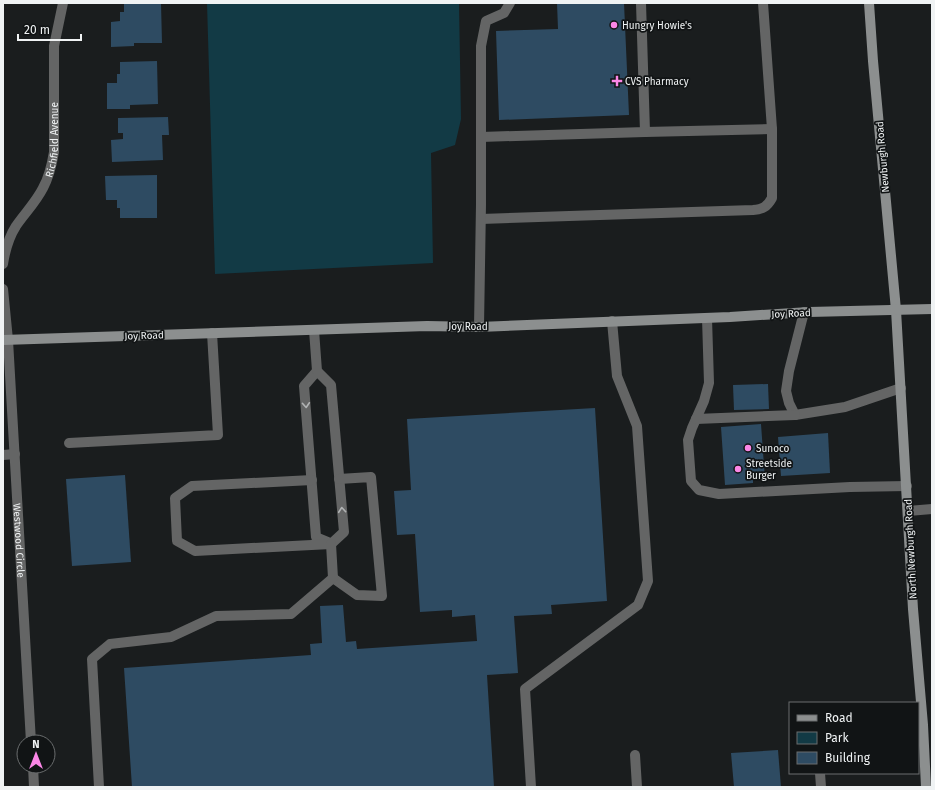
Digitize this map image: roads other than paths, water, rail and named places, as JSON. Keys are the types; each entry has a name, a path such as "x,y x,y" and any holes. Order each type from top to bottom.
{"street":[{"name":"Richfield Avenue","path":"3,264 9,239 16,226 40,193 51,167 54,152 54,46 63,3"},
{"path":"479,327 481,220 481,46 486,21 504,13 510,3"},
{"path":"641,3 645,132"},
{"path":"481,220 762,209 768,206 772,198 772,129 763,3"},
{"name":"Newburgh Road","path":"869,3 896,310"},
{"path":"481,137 772,129"},
{"path":"3,289 5,340"},
{"name":"Joy Road","path":"5,340 427,326 479,327 707,318 804,312 932,309"},
{"name":"North Newburgh Road","path":"896,310 913,609 928,750 922,762 926,787"},
{"path":"795,414 789,403 786,391 789,371 804,312"},
{"path":"707,318 709,383 704,401 688,440 691,481 699,490 719,494 850,487 907,486"},
{"path":"531,787 525,689 638,605 648,581 637,426 617,376 612,321"},
{"path":"312,480 192,486 175,498 177,541 195,551 331,544 344,532 331,385 317,371 314,330"},
{"path":"69,442 218,435 212,333"},
{"name":"Westwood Circle","path":"5,340 15,454 31,734"},
{"path":"317,371 304,386 316,537 331,544"},
{"path":"696,419 795,414 845,406 901,388"},
{"path":"3,455 15,454"},
{"path":"333,578 357,595 382,596 371,477 339,479"},
{"path":"908,511 932,509"},
{"path":"331,544 333,578"},
{"path":"100,787 92,659 110,644 171,637 216,616 291,614 333,578"},
{"path":"635,755 637,787"},
{"path":"33,774 34,787"},
{"path":"820,774 820,787"}],"place":[{"name":"Hungry Howie's","path":"614,25"},
{"name":"CVS Pharmacy","path":"617,81"},
{"name":"Sunoco","path":"748,448"},
{"name":"Streetside Burger","path":"738,469"}]}
